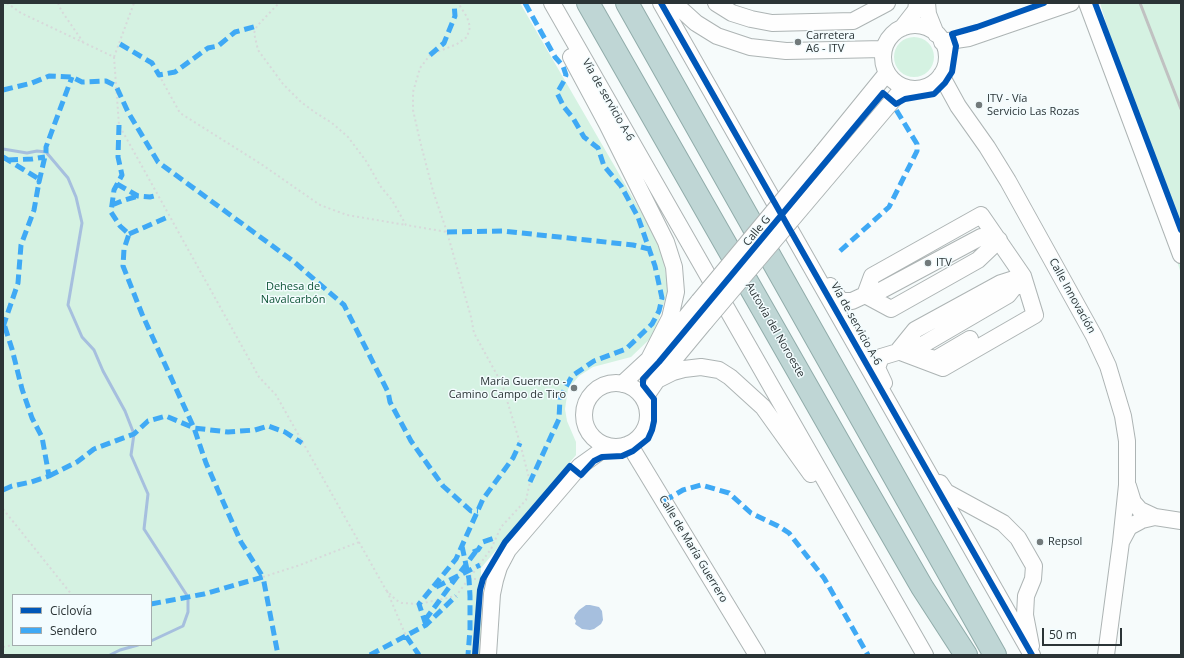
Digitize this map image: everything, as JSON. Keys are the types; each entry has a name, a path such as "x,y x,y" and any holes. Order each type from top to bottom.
{"highway":[{"name":"Autovía del Noroeste","path":"588,3 914,574 966,655"},
{"path":"627,3 995,655"},
{"path":"709,215 714,235 954,655"}],"street":[{"path":"542,3 607,124 662,235 674,267 676,292 670,318 649,359"},
{"name":"Vía de servicio A-6","path":"552,3 925,655"},
{"name":"Vía de servicio A-6","path":"661,3 1032,655"},
{"path":"674,3 696,23 717,36 750,47 786,51 884,49"},
{"path":"716,3 732,13 751,19 772,22 853,22 887,3"},
{"path":"902,28 916,10 917,3"},
{"path":"927,3 928,14 941,43 946,64 941,75 936,81 928,86 920,89 912,89 894,82 887,73 883,57 884,49 888,40 894,33 902,28 920,26 929,29 941,43"},
{"path":"941,43 969,38 1045,7 1071,3"},
{"path":"1087,3 1181,255"},
{"name":"Calle G","path":"622,384 649,359 691,310 887,73"},
{"name":"Calle Innovación","path":"941,75 958,106 987,147 1008,181 1094,336 1108,366 1123,416 1127,441 1127,485 1106,655"},
{"name":"Calle G","path":"644,399 657,380 705,322 904,87"},
{"path":"865,295 872,276 981,214 1023,276 1035,315 943,368 898,351"},
{"path":"802,249 841,301 852,301 865,295 880,291 981,237 999,240"},
{"path":"1023,276 1016,302 929,352 898,351 881,357 878,368 903,430 946,492 1003,523 1018,538 1034,566 1033,579 1026,596 1025,614 1032,655"},
{"path":"898,351 915,330 1002,283 1023,276"},
{"path":"657,380 673,372 684,369 701,367 719,370 730,377 763,407 812,476 902,631 918,655"},
{"path":"612,383 622,384 634,389 644,399 647,410 646,426 642,434 636,440 621,446 608,446 594,438 588,432 585,424 584,407 594,391 602,386 612,383"},
{"path":"580,466 586,448 588,432"},
{"name":"Calle de María Guerrero","path":"629,444 757,655"},
{"path":"488,655 492,594 499,567 508,550 580,466 608,446"},
{"path":"1127,485 1132,502 1140,510 1154,517 1181,521"},
{"path":"1121,542 1129,527 1142,520 1154,517"}],"path":[{"path":"7,3 21,13 114,57"},
{"path":"58,3 61,10 84,43"},
{"path":"134,3 114,57 119,125 259,377 276,395 360,542 386,590 406,636"},
{"path":"279,3 257,26 254,33 258,50 283,84 301,102 316,114 332,123 348,137 366,161 381,187 392,200 406,225"},
{"path":"386,590 396,600 402,603 419,604 456,596 491,549 501,527 526,500 530,482 502,384 474,333 471,317 447,232 433,191 413,110 413,92 420,68 430,55 457,44 467,37 470,27 467,17 458,3"},
{"path":"159,75 180,113 261,164 320,205 347,215 447,232"},
{"path":"3,509 71,594"},
{"path":"263,577 300,565 360,542"},
{"path":"469,579 482,582 487,573"}],"green space":[{"name":"Dehesa de Navalcarbón","path":"3,3 520,3 662,248 668,290 654,335 631,357 593,367 579,376 568,389 565,409 567,421 576,442 576,455 481,568 482,655 3,655"},
{"path":"1100,3 1181,3 1181,274"},
{"path":"914,37 925,40 931,46 934,57 931,68 925,74 914,77 903,74 897,68 894,57 897,46 903,40"}],"water":[{"path":"586,605 599,607 602,611 603,620 601,624 590,630 582,629 575,624 576,621 574,618 579,610"}],"waterway":[{"path":"3,149 27,153 37,151 46,152 68,178 76,197 82,223 68,305 82,337 94,350 103,371 125,411 134,434 131,455 148,494 144,529 188,597 188,612 183,626 152,641"},
{"path":"110,655 120,650 134,646"}],"railway":[{"path":"1140,3 1181,109"}],"marked path":[{"path":"430,55 444,43 455,16 454,3"},
{"path":"525,3 555,57 563,66 566,75 557,93 564,107 573,118 584,137 598,148 604,166 621,186 638,217 655,266 662,298 659,311 652,324 626,349 594,361 572,376 560,398 559,419 530,482"},
{"path":"120,44 152,63 159,75 175,72 208,48 218,46 235,32 257,26"},
{"path":"3,90 32,83 49,76 72,77 82,82 106,81 116,86 128,112 158,162 293,261 344,305 388,392 390,402 411,441 443,486 471,511 478,511"},
{"path":"3,157 39,179 39,182 46,147 72,77"},
{"path":"840,251 889,207 917,151 917,144 895,108"},
{"path":"119,125 118,157 122,175 114,190 111,212 120,226 129,234 124,249 123,266 142,314 194,428 206,463 241,542 263,577"},
{"path":"8,160 45,157"},
{"path":"3,327 18,283 21,245 34,210 39,182"},
{"path":"117,184 138,196 150,197 158,195"},
{"path":"112,205 138,196"},
{"path":"129,234 170,216"},
{"path":"447,232 503,231 633,245 649,249"},
{"path":"3,490 12,486 49,476 42,437 32,418 22,389 4,324"},
{"path":"49,476 77,462 94,449 134,434 148,421 166,416 194,428 228,432 255,430 268,426 285,432 302,443"},
{"path":"426,625 419,604 456,559 483,499 513,458 520,443"},
{"path":"664,501 683,490 701,485 729,493 751,513 789,533 824,578 868,655"},
{"path":"473,552 478,550 483,542 497,537"},
{"path":"462,546 469,579 470,596 468,655"},
{"path":"425,620 476,551"},
{"path":"436,587 480,565"},
{"path":"152,604 204,594 263,577 278,655"},
{"path":"370,655 426,625 456,596"},
{"path":"406,636 419,655"}],"cycle path":[{"path":"661,3 1032,655"},
{"path":"475,655 480,590 483,579 505,542 570,466 581,475 594,461 602,457 622,456 633,451 648,439 654,421 654,399 643,385 643,379 659,362 883,93 896,104 905,99 934,94 945,83 952,72 956,46 952,34 977,27 1044,3"},
{"path":"1095,3 1181,230"}],"place":[{"name":"Carretera A6 - ITV","path":"798,42"},
{"name":"ITV - Vía Servicio Las Rozas","path":"979,105"},
{"name":"ITV","path":"928,263"},
{"name":"María Guerrero - Camino Campo de Tiro","path":"574,388"},
{"name":"Repsol","path":"1040,542"}]}
